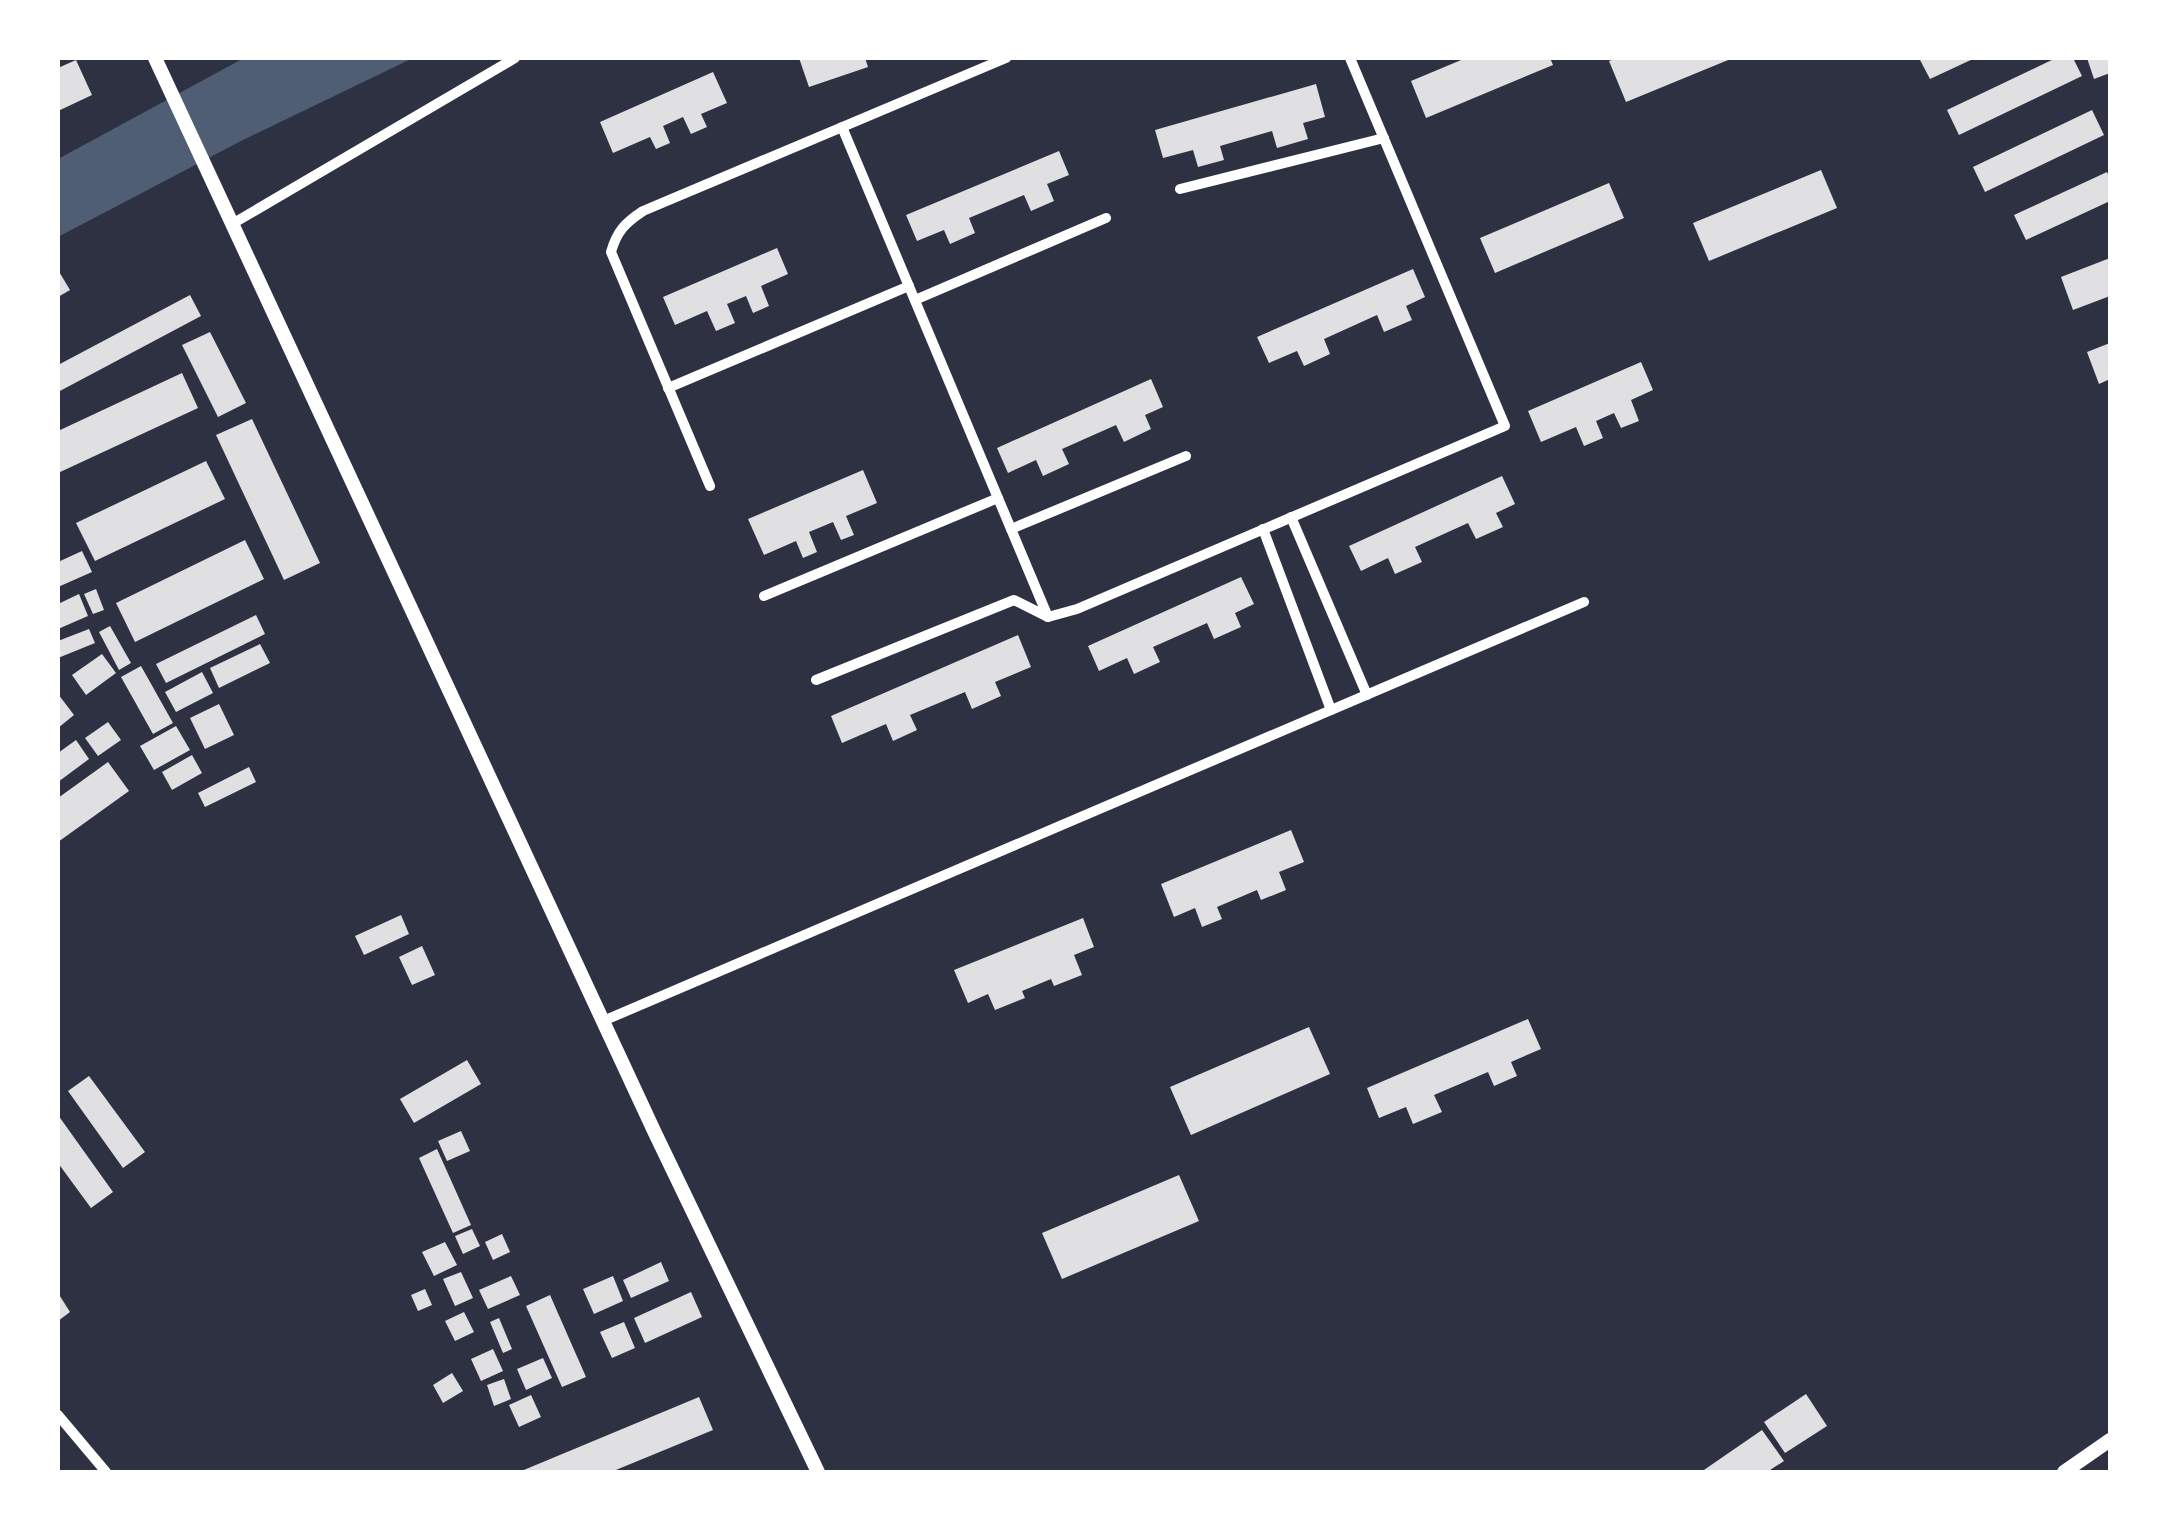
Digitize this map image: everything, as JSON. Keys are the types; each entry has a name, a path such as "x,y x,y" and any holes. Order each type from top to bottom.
{"main road":[{"path":"155,58 603,1021 818,1472"},
{"path":"2064,1472 2110,1440"}],"street":[{"path":"232,224 515,58"},
{"path":"710,486 611,252 616,234 642,211 1006,58"},
{"path":"816,680 1014,600 1048,617 1077,609 1505,426 1350,58"},
{"path":"842,127 1048,617"},
{"path":"1180,188 1384,138"},
{"path":"914,300 1106,218"},
{"path":"668,388 909,286"},
{"path":"1011,529 1186,456"},
{"path":"764,596 998,498"},
{"path":"1292,517 1367,695"},
{"path":"1263,529 1332,710"},
{"path":"603,1021 1584,602"},
{"path":"58,1415 106,1472"}],"water":[{"path":"244,58 413,58 239,142 58,237 58,159"}],"building":[{"path":"799,58 865,58 868,67 809,87"},
{"path":"1466,58 1550,58 1553,65 1426,118 1411,81"},
{"path":"1733,58 1626,102 1609,61"},
{"path":"1919,58 1975,58 1930,79"},
{"path":"2056,58 2073,58 2082,76 1959,135 1947,110"},
{"path":"2087,58 2110,58 2110,73 2094,79"},
{"path":"76,60 92,95 58,111 58,68"},
{"path":"713,72 727,103 701,114 707,127 691,134 683,117 663,126 670,143 656,149 650,137 613,153 600,122"},
{"path":"1316,84 1325,117 1303,123 1308,139 1277,148 1272,131 1220,146 1224,160 1198,167 1193,150 1163,158 1155,130"},
{"path":"2092,110 2104,135 1985,192 1973,167"},
{"path":"1059,151 1069,175 1047,184 1054,201 1031,211 1024,195 969,218 975,233 950,244 944,230 917,241 906,215"},
{"path":"1821,170 1837,208 1709,261 1693,223"},
{"path":"2107,172 2110,201 2026,240 2014,215"},
{"path":"1609,183 1624,218 1495,273 1480,238"},
{"path":"777,248 788,274 761,286 769,306 753,313 746,296 727,304 735,323 716,331 707,311 675,325 663,297"},
{"path":"2110,258 2110,296 2073,310 2061,277"},
{"path":"1413,269 1425,297 1406,306 1412,320 1384,332 1377,315 1324,339 1330,354 1304,366 1297,351 1269,363 1257,337"},
{"path":"58,270 70,290 58,297"},
{"path":"190,295 201,316 58,392 58,365"},
{"path":"210,332 246,403 218,417 182,345"},
{"path":"2110,343 2110,379 2099,384 2087,352"},
{"path":"1641,362 1653,390 1631,400 1639,421 1621,428 1614,413 1596,421 1603,438 1584,446 1576,427 1541,442 1528,411"},
{"path":"182,373 198,408 58,473 58,431"},
{"path":"1151,379 1163,407 1145,415 1151,429 1124,442 1116,425 1062,449 1069,464 1043,476 1036,460 1008,473 997,448"},
{"path":"252,419 320,563 284,580 216,435"},
{"path":"206,461 225,499 95,561 76,523"},
{"path":"863,470 877,503 846,516 854,535 841,540 833,522 809,532 817,552 803,558 796,541 764,555 748,519"},
{"path":"1502,476 1515,504 1496,513 1503,527 1476,539 1468,523 1415,547 1422,562 1395,574 1388,558 1361,571 1349,546"},
{"path":"245,540 264,579 135,642 116,603"},
{"path":"82,551 92,572 58,587 58,562"},
{"path":"1241,577 1254,604 1235,613 1241,627 1214,639 1207,623 1153,647 1160,662 1134,674 1127,658 1099,671 1088,646"},
{"path":"96,589 104,610 93,614 84,594"},
{"path":"79,594 88,616 58,629 58,604"},
{"path":"256,615 265,634 166,683 156,664"},
{"path":"110,626 131,663 119,670 99,632"},
{"path":"89,629 95,643 58,658 58,641"},
{"path":"1018,635 1031,667 995,682 1001,696 972,709 965,692 910,715 917,730 893,741 886,724 842,743 831,716"},
{"path":"260,644 270,663 219,688 210,668"},
{"path":"102,654 116,673 86,695 72,675"},
{"path":"141,666 173,723 153,734 121,677"},
{"path":"202,672 213,693 176,712 165,692"},
{"path":"58,694 74,715 58,728"},
{"path":"219,704 234,735 205,749 190,718"},
{"path":"108,722 121,740 98,756 85,738"},
{"path":"176,726 190,750 154,770 140,746"},
{"path":"76,740 89,759 58,782 58,753"},
{"path":"192,755 202,773 172,790 162,772"},
{"path":"108,762 129,791 58,842 58,798"},
{"path":"249,767 256,782 205,807 198,793"},
{"path":"1291,830 1304,862 1279,872 1286,890 1261,900 1257,890 1217,907 1222,919 1202,927 1195,908 1174,917 1161,884"},
{"path":"401,915 409,934 364,955 355,936"},
{"path":"1083,918 1094,947 1074,955 1082,975 1054,986 1051,979 1022,991 1025,998 995,1010 988,994 968,1003 954,970"},
{"path":"422,946 435,975 412,985 399,957"},
{"path":"1528,1019 1541,1049 1511,1062 1517,1076 1494,1086 1488,1072 1434,1095 1442,1112 1413,1124 1406,1107 1379,1118 1367,1088"},
{"path":"1309,1027 1330,1074 1191,1135 1170,1087"},
{"path":"467,1060 481,1084 414,1123 400,1099"},
{"path":"89,1076 145,1152 123,1168 68,1091"},
{"path":"58,1115 113,1192 91,1208 58,1163"},
{"path":"461,1131 470,1151 447,1161 438,1141"},
{"path":"437,1149 471,1225 453,1233 419,1158"},
{"path":"1179,1175 1199,1221 1062,1279 1042,1233"},
{"path":"472,1229 480,1246 463,1254 455,1236"},
{"path":"502,1234 510,1252 493,1260 485,1242"},
{"path":"445,1242 457,1265 434,1276 422,1252"},
{"path":"661,1262 669,1281 631,1298 623,1280"},
{"path":"461,1272 473,1298 455,1306 443,1279"},
{"path":"511,1276 520,1295 488,1309 479,1290"},
{"path":"613,1276 623,1301 594,1314 583,1289"},
{"path":"425,1289 432,1305 418,1311 411,1295"},
{"path":"691,1292 702,1317 645,1343 634,1318"},
{"path":"58,1293 70,1312 58,1321"},
{"path":"550,1295 586,1377 562,1387 526,1306"},
{"path":"464,1312 474,1332 455,1341 445,1321"},
{"path":"499,1318 512,1349 503,1353 490,1322"},
{"path":"624,1322 635,1348 612,1358 600,1332"},
{"path":"493,1349 503,1371 481,1381 471,1359"},
{"path":"543,1358 552,1378 526,1390 517,1369"},
{"path":"452,1373 463,1391 443,1403 433,1385"},
{"path":"504,1379 511,1399 494,1406 487,1385"},
{"path":"1806,1394 1827,1426 1785,1453 1764,1422"},
{"path":"531,1395 541,1417 519,1427 509,1405"},
{"path":"699,1397 713,1430 611,1472 519,1472"},
{"path":"1762,1430 1784,1461 1767,1472 1701,1472"}]}
